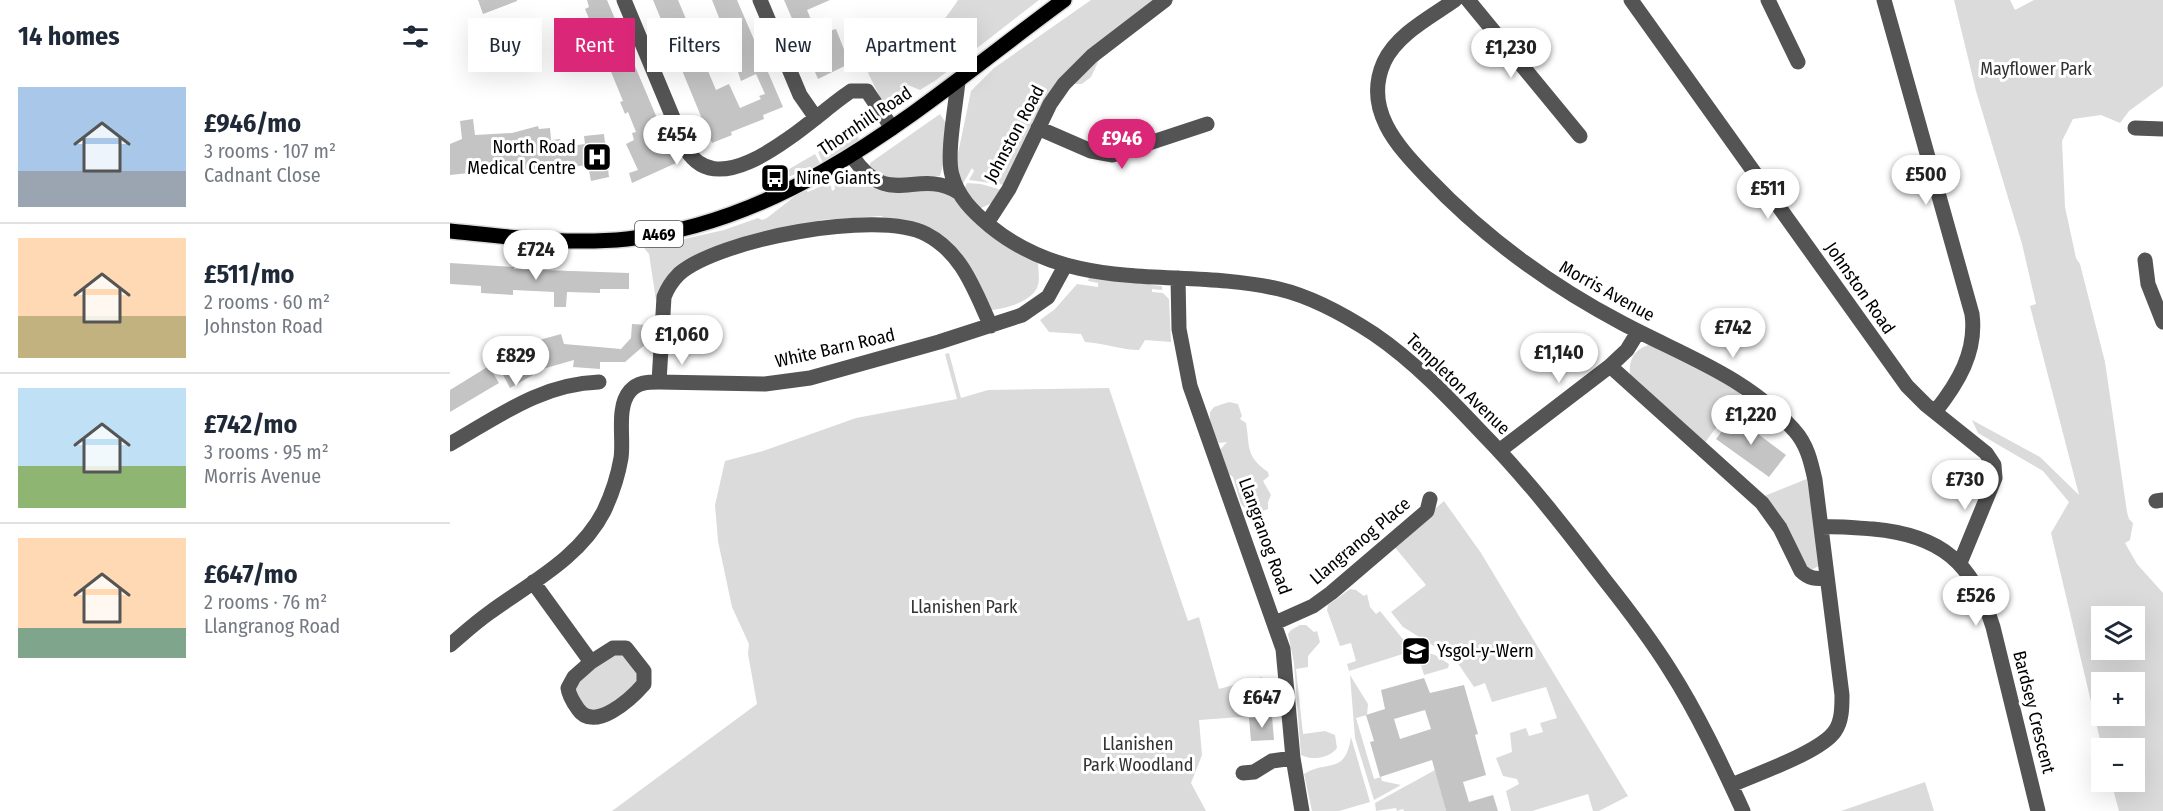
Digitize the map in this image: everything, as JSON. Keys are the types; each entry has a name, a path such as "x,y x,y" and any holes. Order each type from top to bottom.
{"main road":[{"name":"Thornhill Road","path":"450,231 575,241 618,240 661,234 706,223 752,206 825,172 852,156 958,81 1064,0"}],"street":[{"path":"624,0 691,158 703,168 714,170 735,168 792,137 851,90 867,92 892,128"},
{"path":"760,0 800,95 816,118"},
{"name":"Johnston Road","path":"987,223 1009,189 1055,95 1071,76 1116,37 1165,0"},
{"name":"Morris Avenue","path":"1455,0 1398,42 1384,63 1379,95 1387,130 1393,140 1444,195 1520,261 1561,289 1638,332 1725,374 1768,405 1794,430 1807,451 1813,470 1822,527 1842,695 1839,723 1831,736 1814,748 1732,785"},
{"path":"1468,0 1580,136"},
{"name":"Johnston Road","path":"1631,0 1893,369 1915,395 1986,453 1994,465 1995,478 1960,563"},
{"path":"1768,0 1798,63"},
{"path":"1884,0 1972,314 1973,338 1968,358 1935,412"},
{"name":"Templeton Avenue","path":"958,81 950,163 958,192 970,209 1023,248 1065,266 1117,275 1178,278 1279,289 1338,312 1376,336 1450,398 1532,487 1655,647 1677,682 1732,785 1743,811"},
{"path":"1038,128 1091,151 1113,155 1207,124"},
{"path":"2135,128 2163,129"},
{"path":"852,156 876,182 895,185 941,184 958,192"},
{"path":"659,382 664,297 667,289 680,273 726,251 810,230 883,225 901,226 924,233 943,245 967,274 991,326"},
{"path":"2145,260 2148,284 2163,322"},
{"name":"White Barn Road","path":"450,645 581,545 598,522 609,501 618,473 625,398 637,385 644,382 742,384 786,382 830,373 1022,315 1044,301 1065,266"},
{"name":"Llangranog Road","path":"1178,278 1179,329 1190,386 1275,623 1286,669 1293,758 1302,811"},
{"path":"1499,451 1610,366 1627,350 1638,332"},
{"path":"1610,366 1762,503 1780,528 1805,576 1817,579 1827,578"},
{"path":"450,444 543,392 566,384 599,382"},
{"name":"Llangranog Place","path":"1275,623 1312,606 1343,584 1427,511 1430,499"},
{"name":"Bardsey Crescent","path":"1822,527 1906,533 1930,542 1960,563 1969,573 1989,614 2038,811"},
{"path":"533,582 591,662"},
{"path":"613,648 626,648 644,671 646,678 639,690 596,719 582,715 572,700 568,688 574,677 591,662 613,648"},
{"path":"1243,773 1254,771 1272,761 1293,758"}],"green space":[{"path":"958,0 1039,0 977,48 977,18 945,18"},
{"path":"1091,0 1174,0 1100,58 1091,77 1082,84 1071,84 1005,185 969,180 974,171 972,168 961,187 956,163 971,91 994,68"},
{"name":"Mayflower Park","path":"1954,0 2010,0 2015,10 2034,0 2163,0 2163,86 2129,111 2120,123 2101,115 2073,119 2062,141 2065,207 2076,258 2080,264 2105,362 2127,512 2133,523 2130,540 2125,543 2137,564 2163,593 2163,811 2119,811 2114,792 2145,792 2145,738 2100,738 2097,726 2145,726 2145,672 2091,672 2091,702 2051,533 2069,502 2043,471 1978,433 1972,420 2040,457 2079,495 2030,306 2036,304 2022,244 1976,91"},
{"path":"946,72 920,90 908,85 905,97 885,102 881,99 868,73"},
{"path":"940,114 946,123 940,176 890,183 870,167 870,163"},
{"path":"864,128 858,137 859,140 823,163 818,152"},
{"path":"815,154 821,165 785,178 784,172"},
{"path":"857,177 865,184 881,191 883,188 949,192 1038,261 1039,280 1035,291 1025,300 991,310 962,258 881,216 820,220 817,224 693,270 656,300 649,254 644,248 724,230 758,218 762,220 804,189 808,192 830,182 832,191 835,189 834,181 847,178 855,180"},
{"path":"967,183 1002,190 992,203 979,209 963,191"},
{"path":"1089,277 1126,283 1148,281 1151,285 1162,286 1162,290 1152,289 1152,292 1163,293 1169,299 1171,342 1145,340 1139,350 1133,350 1085,342 1081,334 1049,332 1040,320 1055,309 1077,284 1098,287 1098,283 1088,281"},
{"path":"1653,344 1742,392 1704,444 1630,375 1630,363 1634,354 1647,345"},
{"name":"Llanishen Park","path":"949,353 961,398 988,390 1109,388 1188,621 1199,617 1219,689 1262,677 1269,703 1280,702 1281,714 1199,720 1202,755 1191,783 1206,811 612,811 757,704 748,654 749,644 732,607 718,541 715,505 725,461 763,451 856,418 957,399 945,354"},
{"path":"1229,402 1238,404 1242,416 1240,419 1246,423 1252,456 1268,472 1269,476 1263,481 1271,495 1268,509 1254,514 1250,508 1241,504 1233,477 1225,471 1219,451 1227,442 1219,443 1210,427 1210,412 1214,407"},
{"path":"1809,478 1819,566 1809,571 1762,497"},
{"path":"1444,501 1481,553 1628,796 1599,811 1593,811 1588,794 1532,811 1511,811 1506,791 1519,784 1517,779 1503,776 1496,758 1512,752 1510,733 1526,728 1529,736 1543,732 1540,723 1557,718 1546,687 1492,702 1485,683 1474,687 1455,659 1403,627 1391,612 1426,585 1393,545"},
{"path":"1350,589 1364,596 1367,594 1370,607 1376,614 1380,611 1406,643 1409,652 1349,671 1347,664 1356,661 1351,643 1340,646 1327,610 1328,605"},
{"path":"1300,625 1306,625 1314,632 1317,631 1320,642 1308,656 1308,667 1296,669 1303,734 1325,731 1335,735 1337,748 1320,758 1301,755 1294,663 1288,634"},
{"path":"1423,651 1449,664 1448,668 1424,675 1417,652"},
{"path":"613,653 623,653 639,672 638,685 600,712 587,713 573,687"},
{"path":"1350,675 1368,704 1367,715 1356,718 1374,779 1381,777 1382,781 1401,785 1374,800 1355,738"},
{"path":"1351,737 1370,802 1339,811 1312,811 1304,774 1340,762 1348,749"},
{"path":"1435,770 1446,811 1404,811 1403,809 1397,811 1396,808 1376,811 1375,803"},
{"path":"1925,782 1934,811 1841,811"}],"building":[{"path":"478,0 517,0 517,1 483,14"},
{"path":"587,0 607,0 615,18 589,18 585,9 589,7"},
{"path":"653,0 678,0 686,18 660,18"},
{"path":"712,0 737,0 754,40 754,72 768,72 783,107 763,115 764,119 731,132 732,135 712,143 683,72 708,72 716,90 729,84 740,108 761,99 759,96 765,94 756,74 741,81 738,72 742,72 742,18 719,18"},
{"path":"784,0 830,0 807,10 810,18 792,18"},
{"path":"836,29 844,49 844,66 818,79 815,72 832,72 832,30"},
{"path":"635,66 676,163 632,183 629,173 638,170 626,144 634,140 632,133 636,132 628,112 625,114 620,102 623,101 611,72 635,72"},
{"path":"473,119 475,135 512,133 538,126 539,129 550,128 551,140 560,139 563,147 585,144 584,136 604,134 609,177 591,181 588,165 529,172 528,169 516,171 515,168 481,174 478,172 450,175 450,144 462,139 460,121"},
{"path":"450,263 514,267 514,269 629,273 629,289 600,289 600,293 567,292 566,307 554,307 554,292 513,290 513,295 481,293 481,286 450,284"},
{"path":"632,324 647,325 647,343 625,362 600,362 600,369 573,367 574,360 532,372 533,375 510,388 502,373 535,354 532,342 561,334 564,344 621,349 631,338"},
{"path":"489,366 499,383 450,412 450,390"},
{"path":"1736,413 1752,425 1750,428 1786,455 1769,477 1716,439"},
{"path":"1424,678 1430,693 1464,685 1478,734 1475,735 1486,775 1463,782 1469,802 1493,795 1498,811 1446,811 1432,760 1380,777 1370,742 1374,741 1366,715 1385,709 1381,690","holes":["1425,710 1431,729 1400,739 1394,719"]},
{"path":"1272,716 1274,740 1251,741 1249,718"}],"place":[{"name":"North Road Medical Centre","path":"597,157"},
{"name":"Nine Giants","path":"775,178"},
{"name":"Ysgol-y-Wern","path":"1416,651"}],"park label":[{"name":"Llanishen Park Woodland","path":"1138,754"}]}
